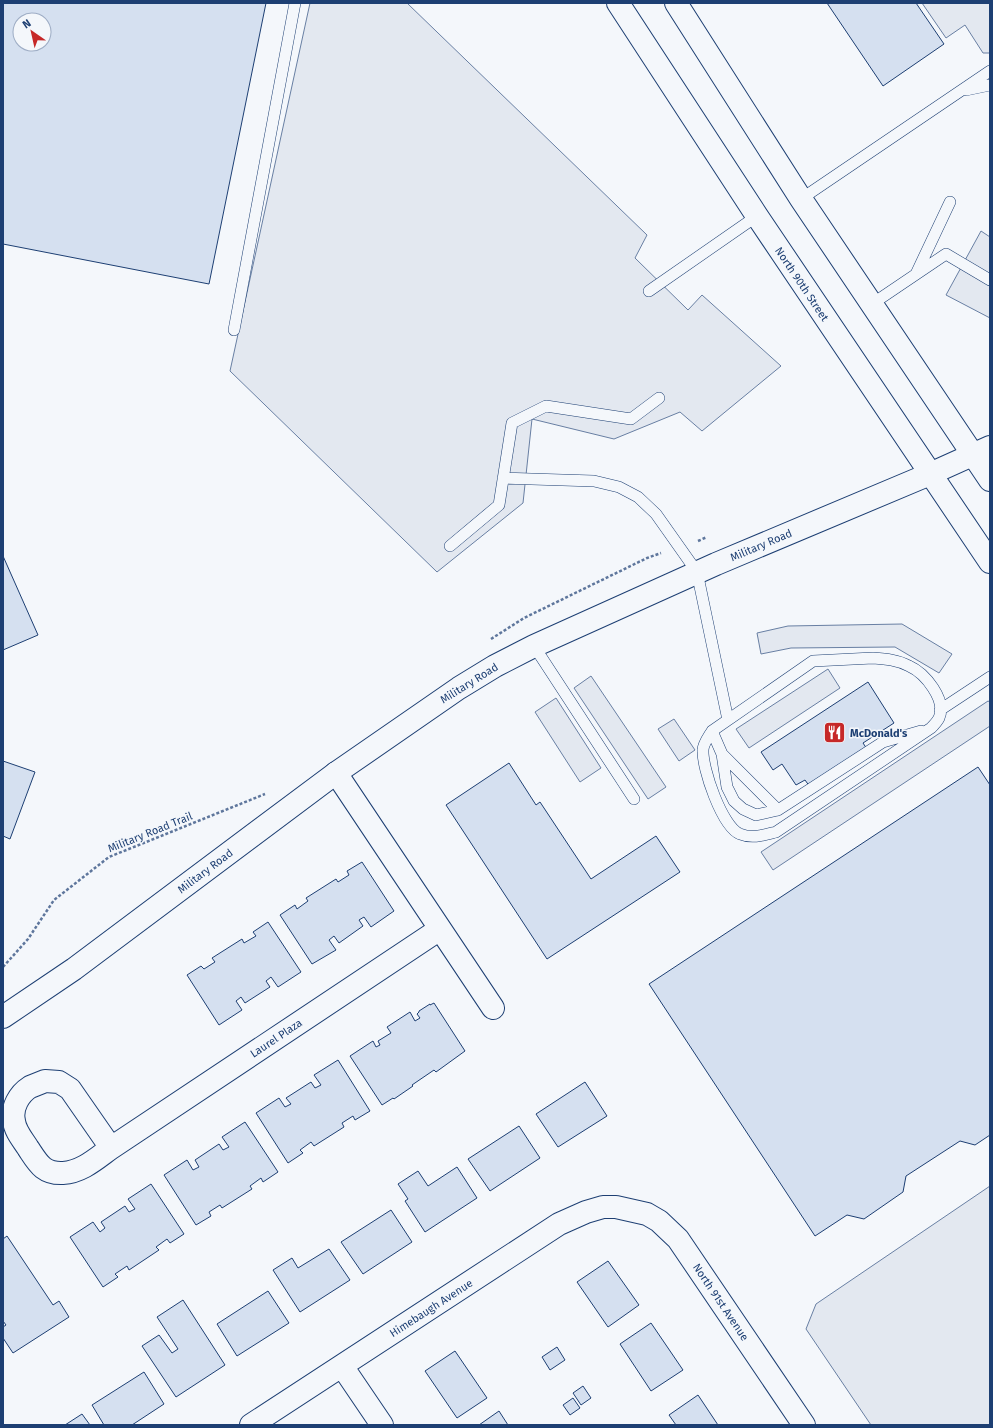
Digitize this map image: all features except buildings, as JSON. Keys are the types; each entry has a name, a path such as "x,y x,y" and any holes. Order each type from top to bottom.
{"main road":[{"name":"North 90th Street","path":"618,3 757,216 990,562"},
{"path":"676,3 801,199 872,304 981,451 990,480"},
{"name":"Military Road","path":"3,1017 74,969 336,773 459,688 495,666 534,646 697,572 981,451"},
{"path":"336,773 493,1008"},
{"name":"Laurel Plaza","path":"112,1148 70,1089 59,1082 44,1081 30,1087 19,1097 14,1110 14,1121 18,1133 40,1166 52,1173 64,1173 81,1169 440,929"},
{"name":"Himebaugh Avenue","path":"251,1425 559,1224 586,1212 603,1207 616,1207"},
{"name":"North 91st Avenue","path":"616,1207 647,1214 659,1221 678,1239 804,1425"},
{"path":"342,1366 382,1425"}],"lane":[{"path":"234,330 295,3"},
{"path":"801,199 990,71"},
{"path":"960,91 990,85"},
{"path":"916,275 950,202"},
{"path":"649,291 757,216"},
{"path":"872,304 946,254 990,280"},
{"path":"450,546 499,505 512,423 546,406 631,419 659,398"},
{"path":"503,478 594,481 619,487 638,497 656,514 697,572 728,720"},
{"path":"534,646 634,799"},
{"path":"873,658 894,660 911,666 925,678 934,689 941,702 940,710 939,718 931,728 776,832 761,836 739,834 731,827 715,801 704,759 703,748 712,731 813,661 873,658"},
{"path":"940,710 990,677"},
{"path":"712,731 722,754 727,787 734,800 743,809 756,815 778,810 883,742 931,728"},
{"path":"722,754 778,810"}],"path":[{"name":"Military Road Trail","path":"3,967 28,939 54,900 108,858 266,794"}],"shaded area":[{"path":"310,3 407,3 647,235 635,258 688,310 702,295 781,366 702,431 680,412 614,439 532,419 523,503 437,572 230,371"},
{"path":"922,3 990,3 990,53 983,53 965,25 946,38"},
{"path":"981,231 990,237 990,318 946,295"},
{"path":"902,624 952,654 939,673 895,647 791,648 761,654 757,633 788,626"},
{"path":"828,669 840,688 749,748 736,729"},
{"path":"591,676 666,787 648,799 574,688"},
{"path":"556,698 601,768 580,782 535,712"},
{"path":"988,701 990,702 990,726 773,870 761,852"},
{"path":"674,719 695,750 679,761 658,729"},
{"path":"990,1186 990,1425 871,1425 806,1329 816,1304"}],"place":[{"name":"McDonald's","path":"834,733"}]}
